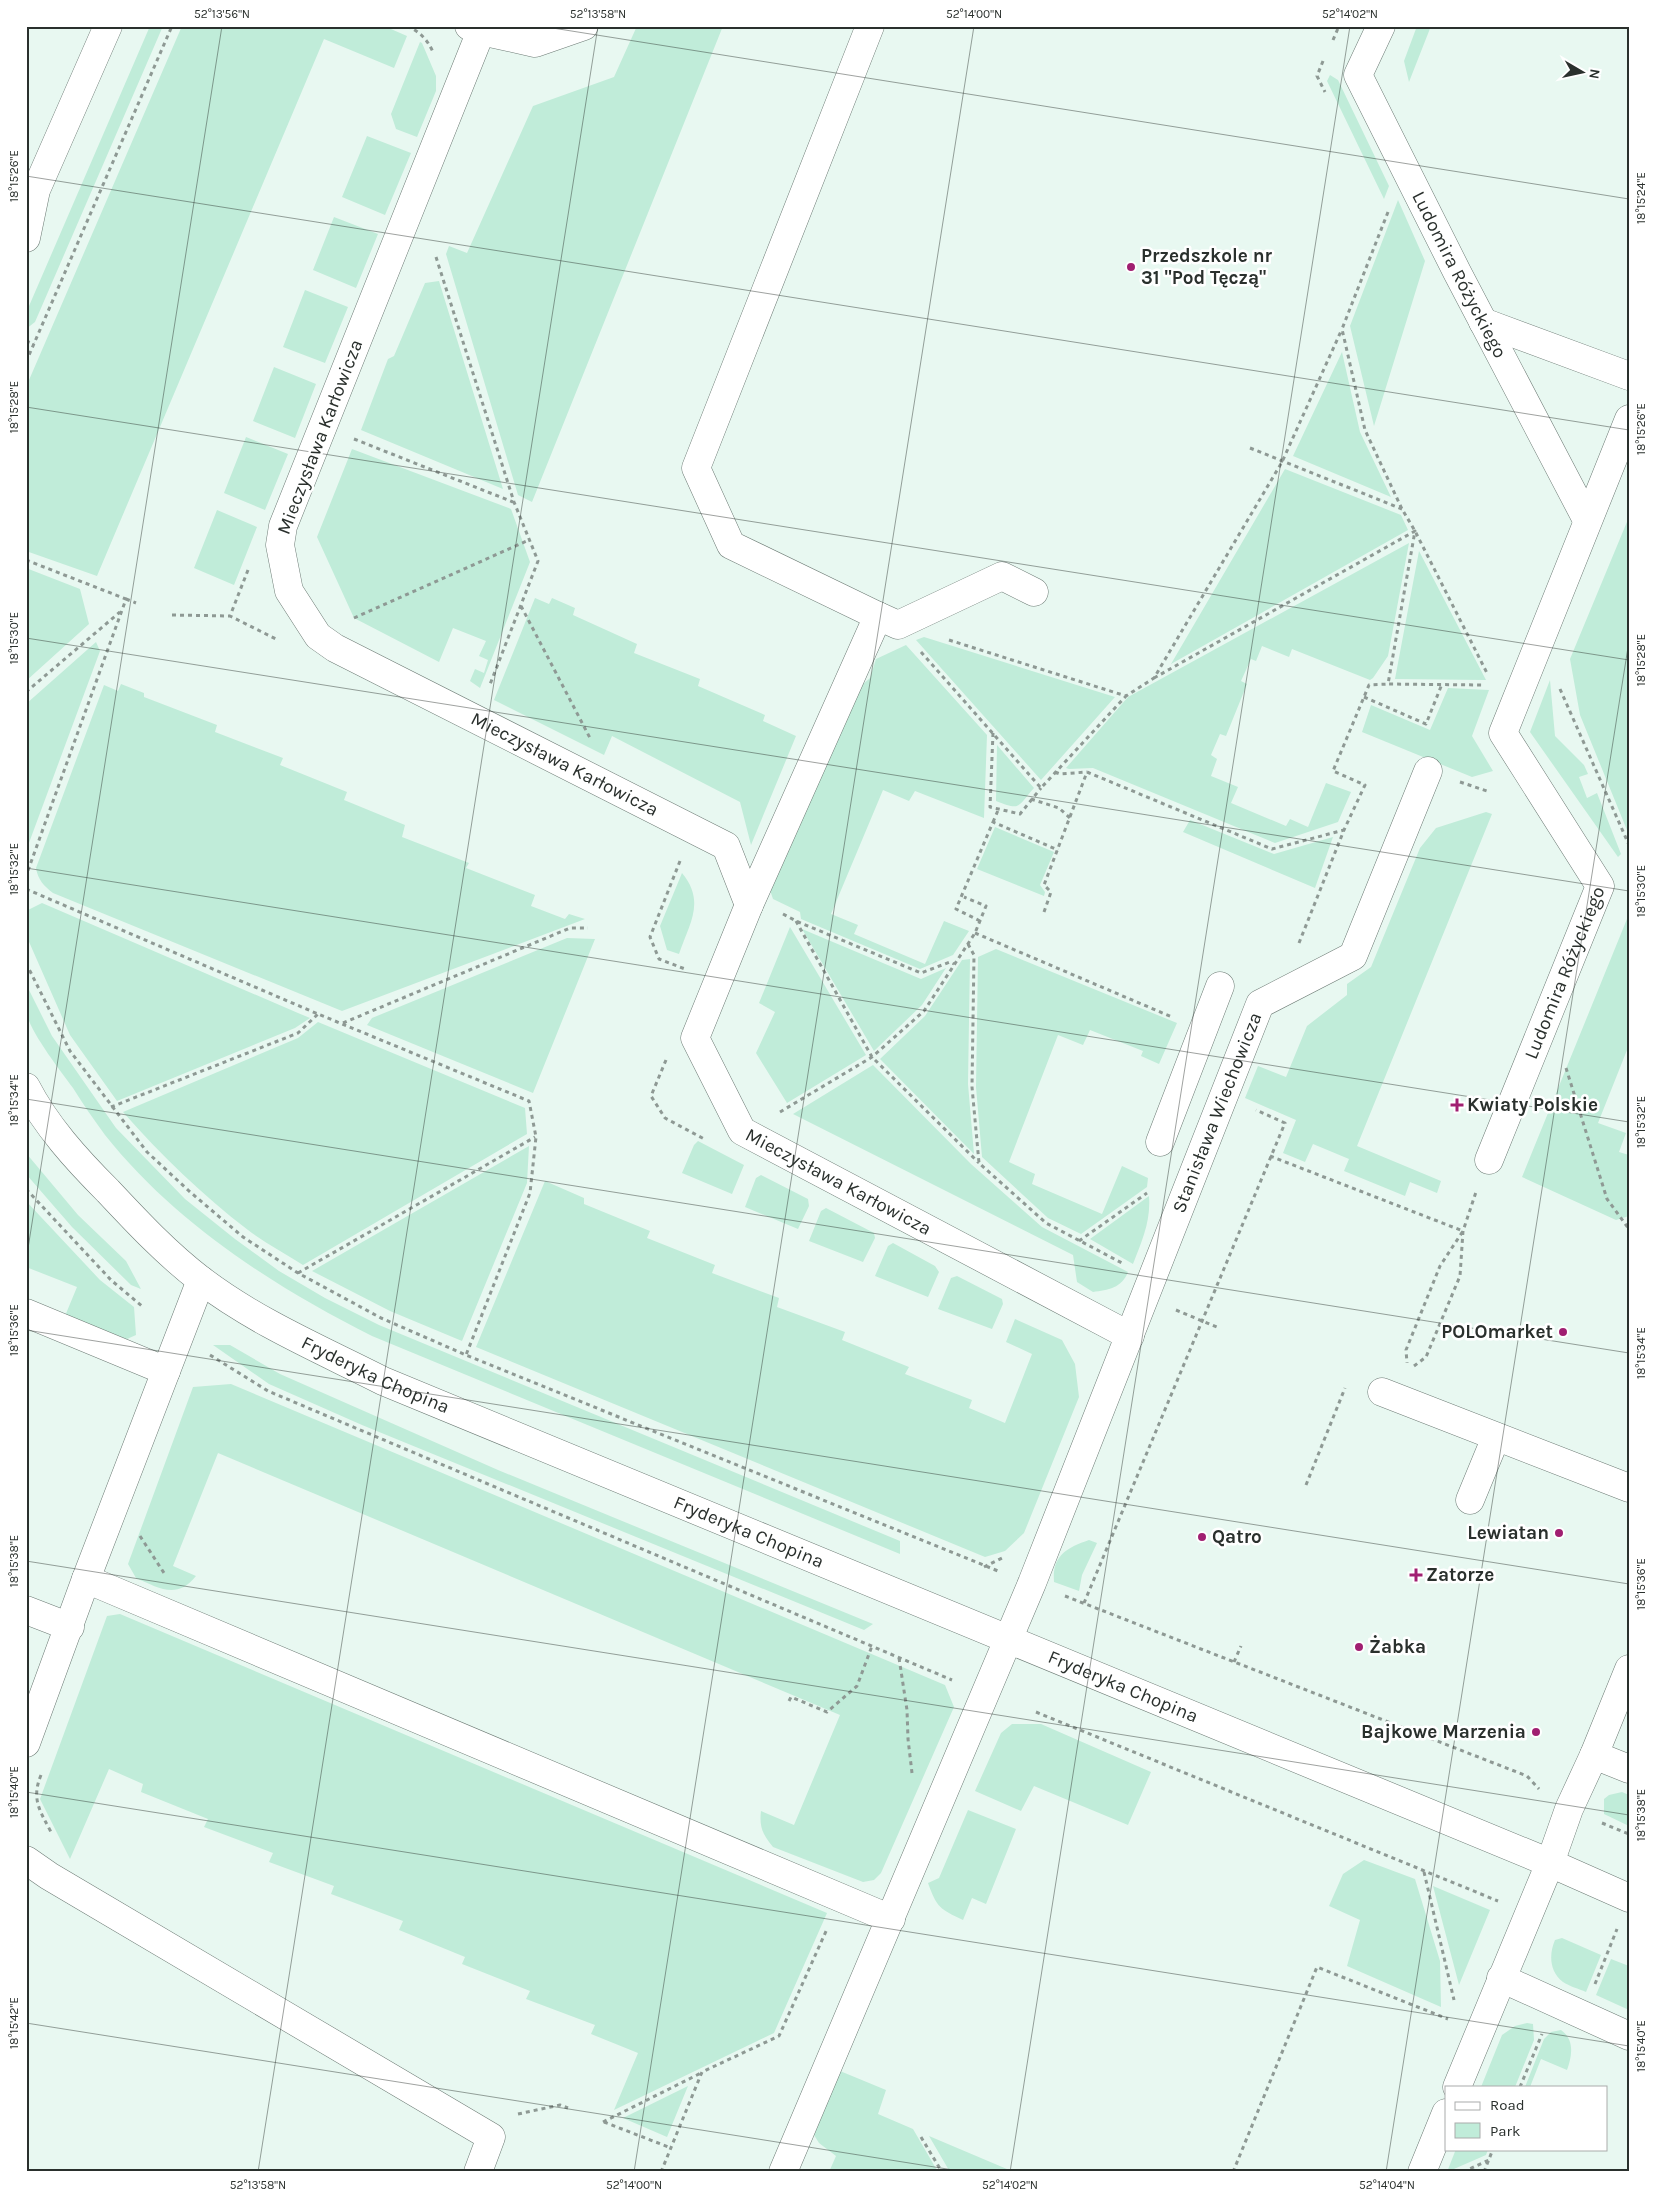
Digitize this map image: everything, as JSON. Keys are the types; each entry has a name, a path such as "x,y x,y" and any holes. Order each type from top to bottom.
{"street":[{"path":"26,238 31,196 108,26"},
{"name":"Mieczysława Karłowicza","path":"584,26 535,43 475,29 283,526 280,545 289,591 318,636 335,648 726,846 749,905 695,1038 742,1131 1130,1336"},
{"path":"870,26 696,468 730,545 898,625 1002,576 1034,592"},
{"name":"Ludomira Różyckiego","path":"1381,26 1358,75 1483,322 1587,520"},
{"path":"1483,322 1629,376"},
{"name":"Ludomira Różyckiego","path":"1489,1160 1600,886 1503,733 1629,419"},
{"path":"749,905 878,616"},
{"name":"Stanisława Wiechowicza","path":"783,2172 1032,1583 1260,1004 1352,956 1428,771"},
{"path":"1160,1142 1220,986"},
{"name":"Fryderyka Chopina","path":"26,1087 38,1110 91,1175 147,1231 201,1280 258,1317 383,1381 1550,1863 1629,1898"},
{"path":"26,1744 86,1579 201,1280"},
{"path":"26,1313 166,1371"},
{"path":"1382,1392 1496,1438 1629,1488"},
{"path":"1470,1500 1496,1438"},
{"path":"86,1579 891,1919"},
{"path":"26,1610 70,1627"},
{"path":"1457,2086 1550,1863 1569,1809 1594,1755 1629,1669"},
{"path":"1594,1755 1629,1769"},
{"path":"26,1860 49,1876 491,2137 478,2172"},
{"path":"1501,1978 1629,2036"},
{"path":"1422,2172 1445,2116"}],"path":[{"path":"26,362 172,26"},
{"path":"407,26 418,31 429,43 436,59"},
{"path":"1332,43 1339,26"},
{"path":"1324,60 1316,76 1325,93"},
{"path":"1154,678 1282,462 1342,329 1388,212 1383,204"},
{"path":"436,257 514,502 538,561 487,690"},
{"path":"1342,329 1365,430 1402,509 1489,676"},
{"path":"26,341 34,344"},
{"path":"353,439 514,502"},
{"path":"1250,448 1402,509"},
{"path":"993,732 990,807 1020,814 1055,772 1126,696 1154,678 1415,531"},
{"path":"1388,684 1415,531"},
{"path":"354,618 530,540"},
{"path":"26,560 136,603"},
{"path":"230,616 248,570"},
{"path":"26,876 126,599"},
{"path":"520,606 595,746"},
{"path":"26,692 121,611"},
{"path":"172,615 230,616 283,643"},
{"path":"948,640 1126,696"},
{"path":"920,651 1041,788"},
{"path":"1364,697 1426,724 1442,684"},
{"path":"1278,995 1344,830 1365,784 1333,771 1369,685 1493,685"},
{"path":"1560,688 1629,845"},
{"path":"1055,772 1060,774 1087,772 1272,849 1344,830"},
{"path":"1044,912 1051,892 1044,885 1087,772"},
{"path":"1469,784 1490,792"},
{"path":"1031,800 1059,808 1070,818"},
{"path":"980,921 956,909 999,808"},
{"path":"993,822 1058,850"},
{"path":"682,856 650,937 659,959 692,972"},
{"path":"26,889 318,1014 529,1101 536,1137 530,1193 466,1354"},
{"path":"773,1116 872,1057 924,1011 975,933 986,906 964,897"},
{"path":"776,910 796,921 921,973 950,962 954,964"},
{"path":"796,921 872,1057 978,1163 1046,1223 1128,1267"},
{"path":"342,1023 570,928 588,928"},
{"path":"975,933 1173,1017"},
{"path":"968,944 974,955 972,1087 978,1163"},
{"path":"26,963 70,1051 147,1152 243,1237 298,1273 381,1318 984,1567 1084,1603 1527,1776 1546,1795"},
{"path":"111,1107 298,1033 318,1014"},
{"path":"666,1058 651,1096 666,1118 709,1141"},
{"path":"1564,1061 1607,1199 1629,1229"},
{"path":"1084,1603 1281,1131"},
{"path":"298,1273 536,1137"},
{"path":"1270,1156 1462,1232"},
{"path":"1462,1232 1460,1276 1426,1357 1407,1371 1406,1350 1409,1342 1440,1266 1462,1232 1489,1160"},
{"path":"1078,1241 1154,1188"},
{"path":"26,1189 111,1280 143,1307"},
{"path":"1175,1309 1219,1328"},
{"path":"203,1351 268,1391 951,1679 955,1688"},
{"path":"1306,1485 1348,1382"},
{"path":"140,1536 154,1559 170,1578"},
{"path":"984,1567 1011,1554"},
{"path":"789,1701 791,1697 827,1712 857,1686 872,1646"},
{"path":"1234,1662 1240,1646"},
{"path":"899,1657 908,1710 908,1739 913,1778"},
{"path":"1036,1712 1501,1903"},
{"path":"42,1771 36,1796 37,1804 53,1836"},
{"path":"1598,1822 1629,1834"},
{"path":"1424,1872 1454,2002"},
{"path":"671,2148 603,2122 779,2036 828,1925"},
{"path":"1592,1993 1619,1925"},
{"path":"1233,2172 1317,1966 1453,2021"},
{"path":"1520,2086 1544,2029"},
{"path":"661,2172 702,2072"},
{"path":"515,2115 560,2105 568,2108"},
{"path":"921,2137 942,2172"},
{"path":"1484,2172 1493,2150"},
{"path":"1463,2172 1489,2160"}],"green space":[{"path":"150,26 163,26 35,322 26,329 26,313"},
{"path":"182,26 384,26 407,36 394,68 324,39 97,576 26,551 26,387"},
{"path":"637,26 723,26 532,502 518,495 446,254 449,246 467,253 533,106 614,77"},
{"path":"1417,26 1431,26 1409,82 1404,61"},
{"path":"420,42 436,76 436,91 417,137 396,129 391,114"},
{"path":"1330,75 1338,80 1389,186 1384,199 1327,81"},
{"path":"367,136 411,153 385,215 342,197"},
{"path":"1398,200 1425,261 1374,426 1350,326"},
{"path":"334,217 378,234 356,288 313,270"},
{"path":"439,281 503,489 361,430 388,359 394,356 425,283"},
{"path":"305,290 348,307 325,363 283,347"},
{"path":"1342,352 1360,432 1391,497 1293,456"},
{"path":"274,367 316,384 295,438 253,421"},
{"path":"246,437 288,454 265,510 224,493"},
{"path":"352,449 511,509 530,562 480,688 470,681 475,669 484,673 488,660 479,656 486,641 453,628 439,662 354,618 317,537"},
{"path":"1285,469 1401,515 1408,530 1171,664"},
{"path":"217,510 257,527 234,585 194,568"},
{"path":"1629,517 1629,835 1580,715 1570,659"},
{"path":"1409,543 1388,656 1373,678 1370,680 1292,649 1289,657 1262,646 1256,661 1251,659 1241,681 1247,684 1226,736 1220,734 1211,755 1217,759 1211,776 1238,787 1231,803 1286,826 1290,819 1308,827 1326,783 1351,792 1338,822 1275,843 1093,768 1066,768 1128,697"},
{"path":"1419,551 1486,680 1395,679"},
{"path":"26,568 80,589 89,624 26,681"},
{"path":"535,598 549,604 552,598 575,608 573,615 637,644 634,653 700,679 698,686 765,715 763,721 796,736 751,845 740,802 612,736 604,755 494,700"},
{"path":"924,637 1115,697 1041,780 916,640"},
{"path":"96,642 100,651 26,851 26,704"},
{"path":"906,645 987,735 984,818 915,791 909,801 883,790 831,914 858,925 854,934 925,964 944,921 969,931 953,955 920,969 801,919 800,912 773,899 769,887 854,692 870,678 876,659"},
{"path":"1550,680 1555,736 1584,765 1588,774 1579,777 1587,798 1597,793 1621,854 1618,857 1530,732"},
{"path":"121,684 144,693 144,697 217,725 215,732 283,758 280,765 347,792 344,800 405,825 402,837 469,863 466,868 535,895 531,906 565,919 569,914 585,919 342,1011 53,893 42,882 36,868 104,685 118,691"},
{"path":"1448,688 1489,690 1472,736 1493,771 1472,777 1362,732 1371,705 1430,730"},
{"path":"997,745 1034,788 1021,803 1015,806 996,801"},
{"path":"1486,812 1492,814 1357,1146 1441,1181 1437,1193 1410,1182 1405,1196 1344,1171 1349,1159 1313,1144 1305,1162 1283,1153 1296,1120 1245,1098 1258,1066 1286,1077 1307,1026 1347,995 1347,984 1371,967 1420,848 1436,828"},
{"path":"1190,820 1274,854 1333,837 1315,888 1183,832"},
{"path":"995,827 1054,852 1040,885 1045,892 1044,896 977,869"},
{"path":"682,873 693,894 694,903 691,923 679,954 667,950 660,926"},
{"path":"42,903 310,1018 295,1028 117,1101 70,1035 26,935 26,911"},
{"path":"1629,914 1629,1045 1598,1123 1626,1133 1619,1152 1629,1155 1629,1216 1616,1220 1522,1177"},
{"path":"790,927 866,1055 787,1103 756,1053 775,1012 759,1003"},
{"path":"802,929 921,979 946,968 922,1005 874,1051"},
{"path":"567,938 595,939 533,1093 367,1025 372,1018"},
{"path":"996,949 1177,1023 1159,1064 1141,1056 1143,1051 1090,1030 1083,1045 1058,1035 1009,1162 1035,1174 1032,1184 1102,1214 1122,1166 1148,1178 1147,1187 1081,1234 1048,1218 982,1157 976,1087 978,957"},
{"path":"970,959 968,1084 974,1154 880,1059 925,1016 962,960"},
{"path":"26,984 52,1036 116,1128 185,1199 279,1271 325,1298 379,1325 900,1541 900,1554 372,1336 335,1317 262,1274 194,1224 162,1196 105,1135 33,1029 26,1011"},
{"path":"318,1022 525,1108 527,1134 303,1265 255,1235 214,1203 152,1144 123,1112 298,1038"},
{"path":"873,1065 971,1164 1042,1227 1128,1272 1122,1282 1109,1289 1093,1292 1077,1282 1073,1255 793,1114"},
{"path":"698,1141 744,1165 732,1194 682,1173 694,1145"},
{"path":"529,1146 527,1183 462,1341 390,1311 312,1271"},
{"path":"26,1153 78,1215 126,1261 141,1289 131,1285 72,1227 26,1174"},
{"path":"761,1175 808,1199 809,1206 798,1229 745,1207 756,1178"},
{"path":"545,1181 584,1198 584,1204 650,1231 647,1238 715,1265 712,1273 779,1298 777,1307 845,1332 842,1340 909,1367 905,1374 972,1400 969,1408 1005,1423 1032,1354 1006,1342 1015,1319 1062,1340 1075,1364 1079,1397 1024,1533 1005,1551 985,1557 476,1347"},
{"path":"1149,1196 1149,1214 1143,1239 1133,1264 1090,1239"},
{"path":"26,1201 100,1280 134,1307 136,1335 127,1339 117,1338 65,1316 77,1287 26,1267"},
{"path":"826,1208 874,1233 875,1238 863,1262 809,1241 821,1211"},
{"path":"893,1243 935,1266 939,1272 928,1297 875,1276 888,1246"},
{"path":"957,1276 1002,1299 1003,1304 992,1329 938,1309 951,1278"},
{"path":"213,1345 230,1345 280,1374 498,1470 873,1624 864,1630 362,1425 269,1384"},
{"path":"231,1384 945,1685 954,1707 881,1873 874,1880 863,1882 773,1847 764,1835 761,1826 761,1811 794,1825 840,1715 218,1453 173,1566 196,1576 182,1588 175,1590 160,1588 136,1578 128,1564 193,1387"},
{"path":"1089,1540 1097,1543 1082,1575 1079,1591 1054,1582 1055,1566 1062,1554 1074,1546"},
{"path":"120,1614 827,1913 774,2033 614,2110 638,2053 591,2034 595,2025 526,1999 530,1991 462,1964 465,1957 399,1930 403,1921 331,1894 334,1886 269,1862 273,1853 204,1827 208,1819 141,1792 143,1784 109,1769 70,1859 40,1799 107,1616"},
{"path":"1012,1724 1041,1724 1151,1772 1128,1825 1034,1786 1021,1811 975,1791 1001,1733"},
{"path":"1622,1792 1629,1795 1629,1826 1604,1814 1604,1799 1609,1795"},
{"path":"968,1810 1016,1829 986,1904 972,1898 963,1920 940,1907 928,1883 939,1878"},
{"path":"1364,1860 1415,1879 1440,1961 1441,2007 1347,1966 1360,1920 1329,1906 1343,1874"},
{"path":"1433,1886 1490,1910 1459,1985"},
{"path":"1562,1938 1601,1955 1586,1992 1563,1982 1555,1973 1551,1957 1552,1951 1555,1940"},
{"path":"1611,1959 1629,1966 1629,2010 1596,1995"},
{"path":"1527,2023 1533,2024 1534,2040 1515,2086 1481,2086 1502,2035 1515,2026"},
{"path":"1561,2030 1569,2038 1571,2054 1567,2070 1541,2059 1530,2086 1525,2086 1544,2039 1551,2032"},
{"path":"840,2071 886,2090 878,2114 913,2129 938,2172 829,2172 836,2156 819,2143 814,2135"},
{"path":"688,2086 667,2137 623,2118"},
{"path":"929,2136 1014,2172 950,2172"},
{"path":"1456,2150 1488,2150 1486,2155 1447,2172"}],"place":[{"name":"Przedszkole nr 31 \"Pod Tęczą\"","path":"1131,267"},
{"name":"Kwiaty Polskie","path":"1457,1105"},
{"name":"POLOmarket","path":"1563,1332"},
{"name":"Lewiatan","path":"1559,1533"},
{"name":"Qatro","path":"1202,1537"},
{"name":"Zatorze","path":"1416,1575"},
{"name":"Żabka","path":"1359,1647"},
{"name":"Bajkowe Marzenia","path":"1536,1732"}]}
